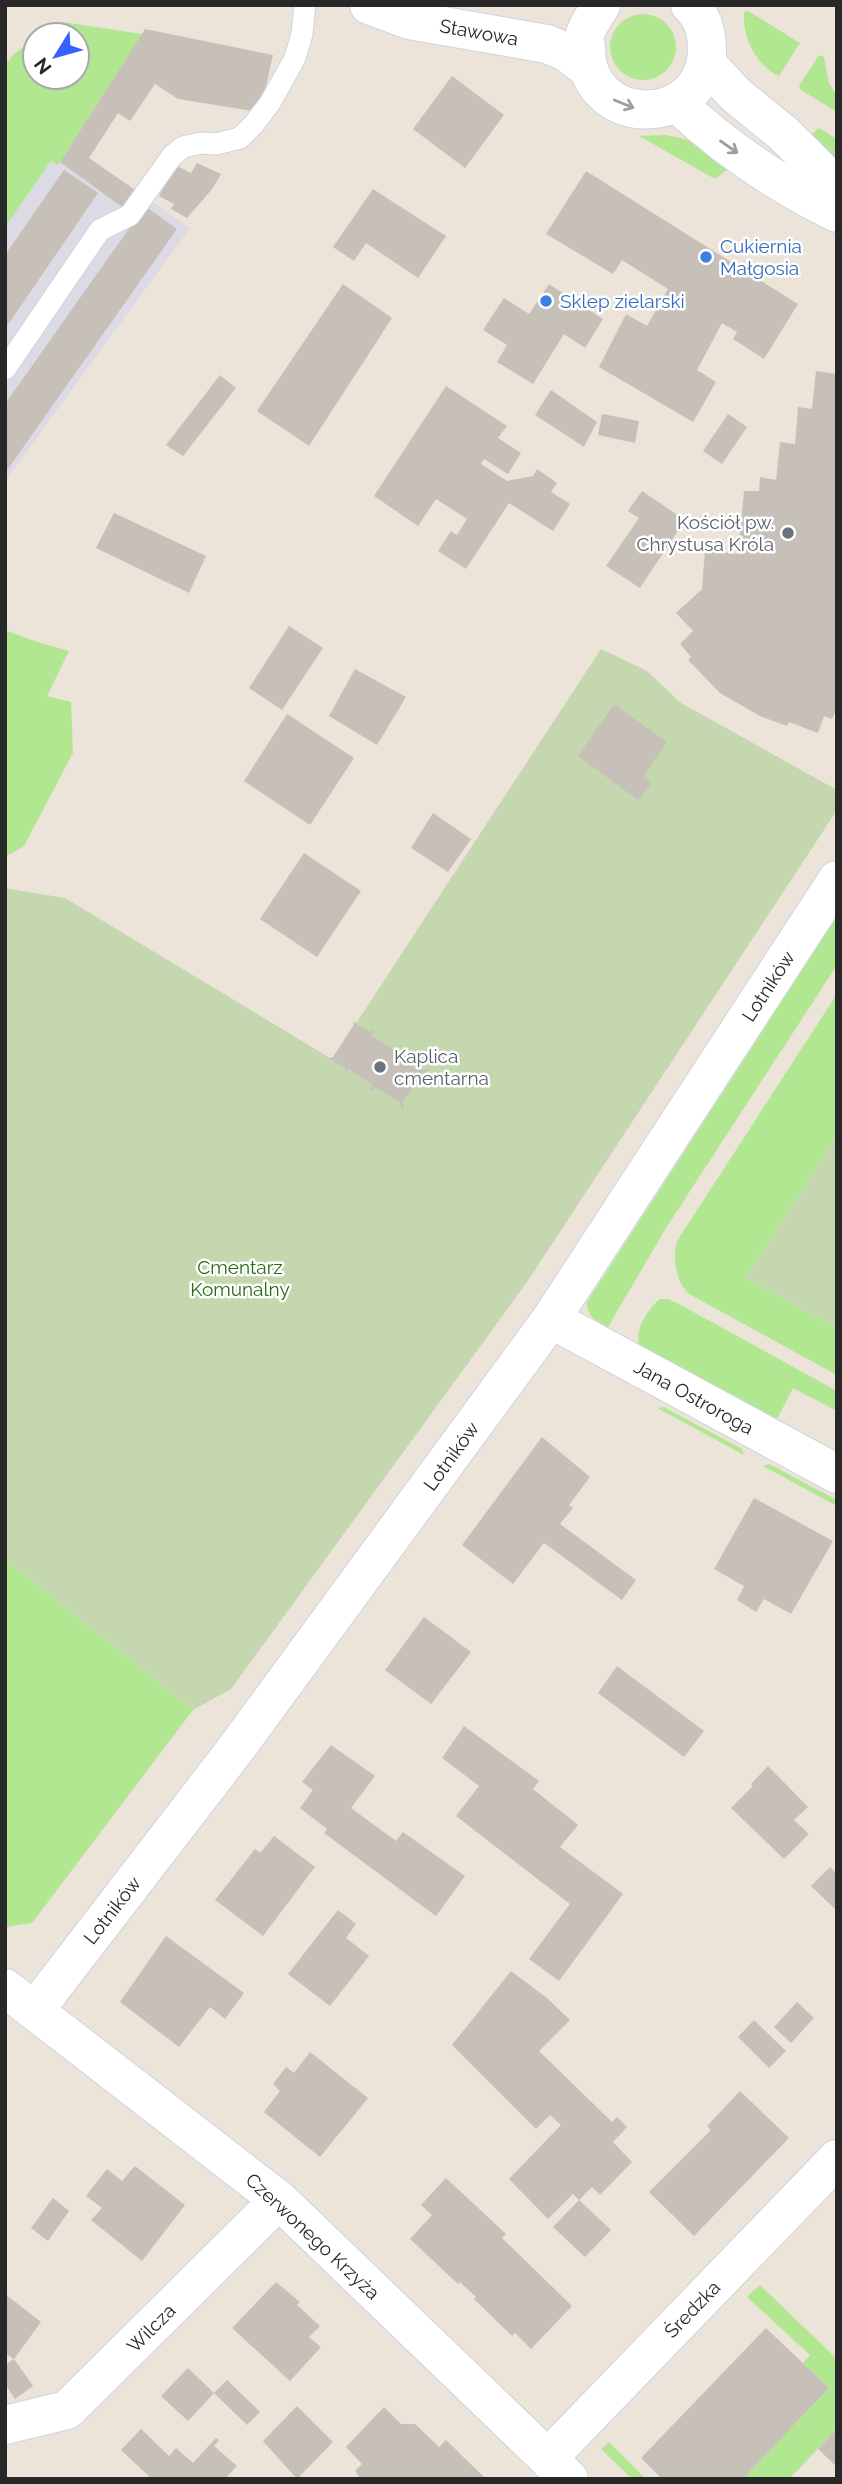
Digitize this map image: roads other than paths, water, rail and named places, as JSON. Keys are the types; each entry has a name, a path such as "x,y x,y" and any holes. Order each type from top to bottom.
{"street":[{"name":"Stawowa","path":"369,5 409,20 547,44 566,52 586,67"},
{"path":"601,5 585,33 586,67 604,95 626,108 652,111 677,103 696,86 705,27"},
{"path":"705,27 736,95 784,134 837,187"},
{"path":"677,103 705,130 760,169 799,194 837,213"},
{"name":"Lotników","path":"20,1999 235,1750 551,1319 837,880"},
{"name":"Jana Ostroroga","path":"551,1319 837,1474"},
{"name":"Czerwonego Krzyża","path":"20,1999 279,2200 558,2469"},
{"name":"Średzka","path":"558,2469 837,2159"},
{"name":"Wilcza","path":"5,2425 66,2410 279,2200"}],"lane":[{"path":"5,369 100,230 130,215 172,156 183,148 201,143 216,144 240,138 254,124 270,103 295,58 302,34 305,5"}],"place":[{"name":"Cukiernia Małgosia","path":"706,257"},
{"name":"Sklep zielarski","path":"546,301"},
{"name":"Kościół pw. Chrystusa Króla","path":"788,533"},
{"name":"Kaplica cmentarna","path":"380,1067"}],"park label":[{"name":"Cmentarz Komunalny","path":"240,1278"}]}
